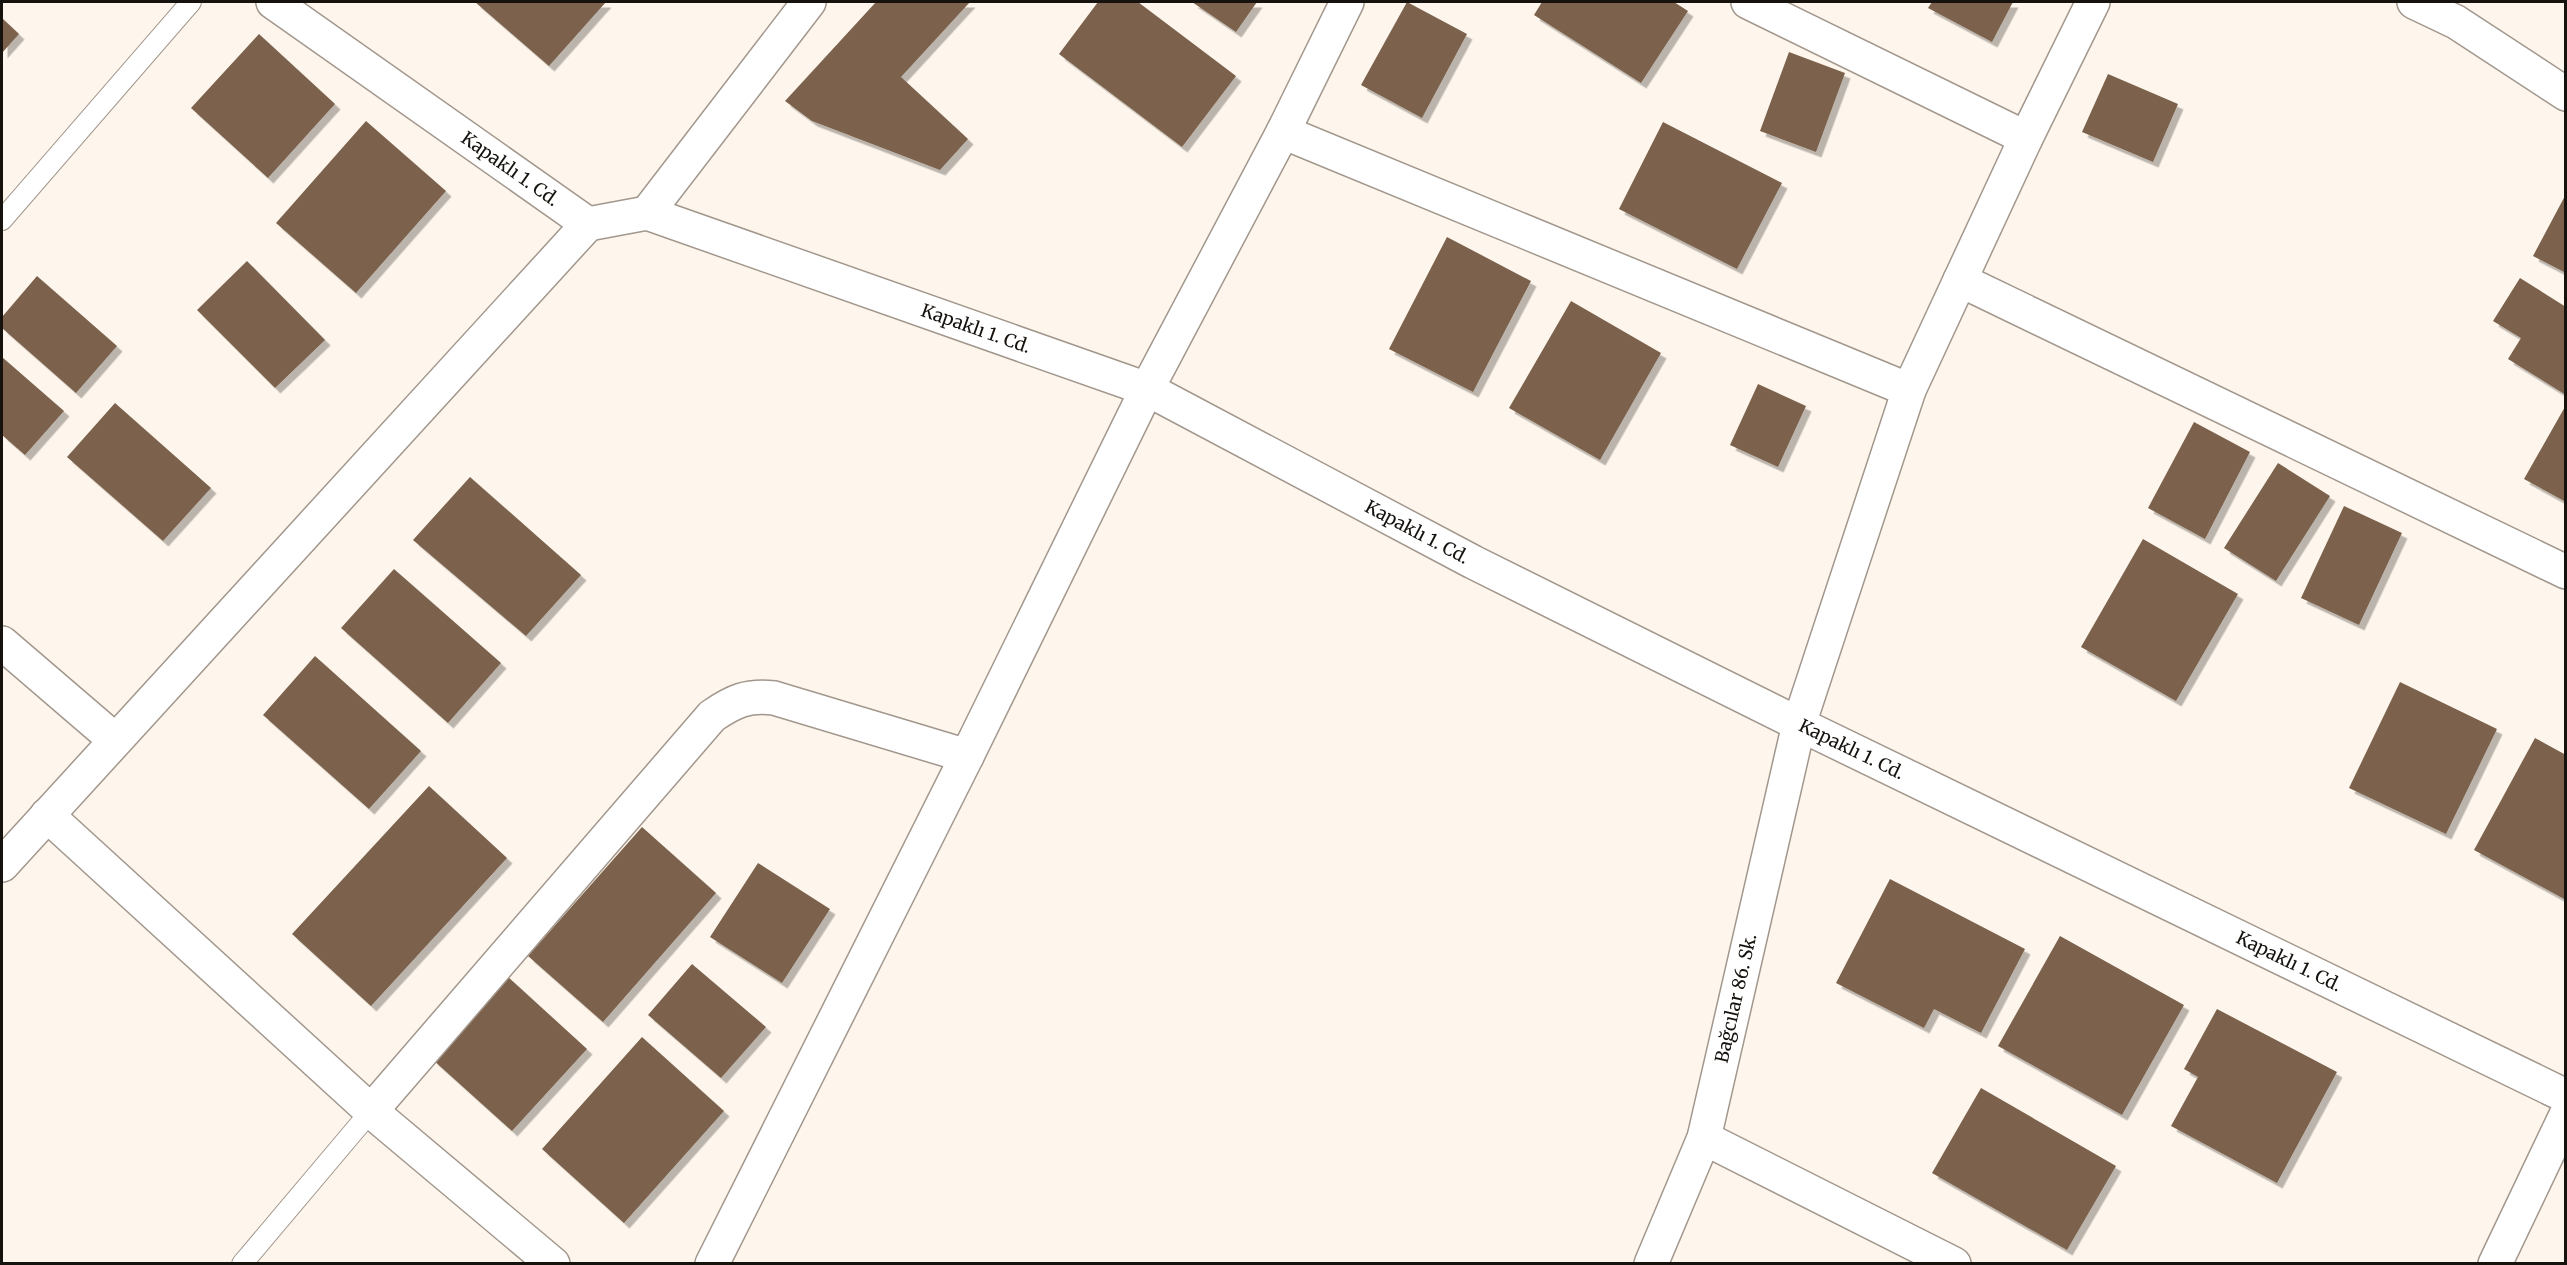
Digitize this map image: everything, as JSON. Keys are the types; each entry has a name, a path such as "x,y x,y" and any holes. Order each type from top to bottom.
{"street":[{"name":"Kapaklı 1. Cd.","path":"273,2 588,224 647,213 1147,389 1473,562 1799,724 2565,1096"},
{"path":"647,213 809,2"},
{"path":"712,1263 967,756 1147,389 1283,132 1347,2"},
{"path":"1748,2 2026,138"},
{"name":"Bağcılar 86. Sk.","path":"1650,1263 1704,1138 1799,724 1910,390 2026,138 2093,2"},
{"path":"2414,2 2459,12 2565,94"},
{"path":"1283,132 1910,390"},
{"path":"2,865 588,224"},
{"path":"1960,280 2565,572"},
{"path":"2,643 115,740"},
{"path":"371,1111 712,716 732,702 756,696 774,698 967,756"},
{"path":"47,815 371,1111 553,1263"},
{"path":"2495,1263 2565,1115"},
{"path":"1704,1138 1954,1263"}],"lane":[{"path":"2,220 191,2"},
{"path":"242,1263 371,1111"}],"building":[{"path":"475,2 606,2 549,66"},
{"path":"876,2 970,2 901,77 968,139 940,170 812,121 785,101"},
{"path":"1098,2 1138,2 1236,76 1182,147 1059,54"},
{"path":"1192,2 1257,2 1236,32"},
{"path":"1407,2 1467,34 1422,118 1361,85"},
{"path":"1542,2 1674,2 1688,11 1641,83 1534,15"},
{"path":"1932,2 2013,2 1992,42 1928,8"},
{"path":"2,18 19,34 2,53"},
{"path":"259,34 335,104 268,178 191,108"},
{"path":"1789,52 1845,73 1816,152 1760,131"},
{"path":"2108,74 2178,104 2153,162 2082,132"},
{"path":"366,121 446,191 356,293 276,223"},
{"path":"1663,122 1782,183 1737,269 1619,209"},
{"path":"2566,194 2566,273 2533,256"},
{"path":"1447,237 1531,281 1473,392 1389,349"},
{"path":"247,261 325,340 275,388 197,310"},
{"path":"37,276 117,346 76,393 2,328 2,317"},
{"path":"2520,278 2566,307 2566,395 2508,359 2521,338 2493,321"},
{"path":"1571,301 1661,353 1600,460 1509,408"},
{"path":"2,357 64,411 25,455 2,435"},
{"path":"1758,384 1806,406 1778,467 1730,445"},
{"path":"115,403 211,488 163,541 67,457"},
{"path":"2566,405 2566,502 2524,479"},
{"path":"2194,422 2250,452 2205,539 2148,508"},
{"path":"2278,463 2330,496 2276,581 2224,548"},
{"path":"470,477 581,575 526,636 413,540"},
{"path":"2344,506 2402,533 2359,625 2301,598"},
{"path":"2143,539 2238,594 2176,701 2081,647"},
{"path":"394,569 501,663 448,723 341,628"},
{"path":"315,656 421,751 369,809 263,715"},
{"path":"2400,682 2497,729 2446,834 2349,788"},
{"path":"2535,738 2566,755 2566,900 2474,850"},
{"path":"429,786 507,858 371,1006 292,934"},
{"path":"642,827 716,893 603,1022 528,956"},
{"path":"758,863 830,909 782,983 710,937"},
{"path":"1890,879 2025,949 1981,1033 1934,1009 1924,1028 1836,983"},
{"path":"2060,936 2184,1005 2122,1115 1998,1046"},
{"path":"692,964 766,1027 721,1078 648,1015"},
{"path":"507,976 587,1049 512,1131 432,1059"},
{"path":"2217,1009 2337,1072 2277,1183 2171,1126 2198,1077 2184,1069"},
{"path":"642,1037 724,1111 624,1223 542,1149"},
{"path":"1981,1088 2116,1166 2067,1250 1932,1173"}]}
